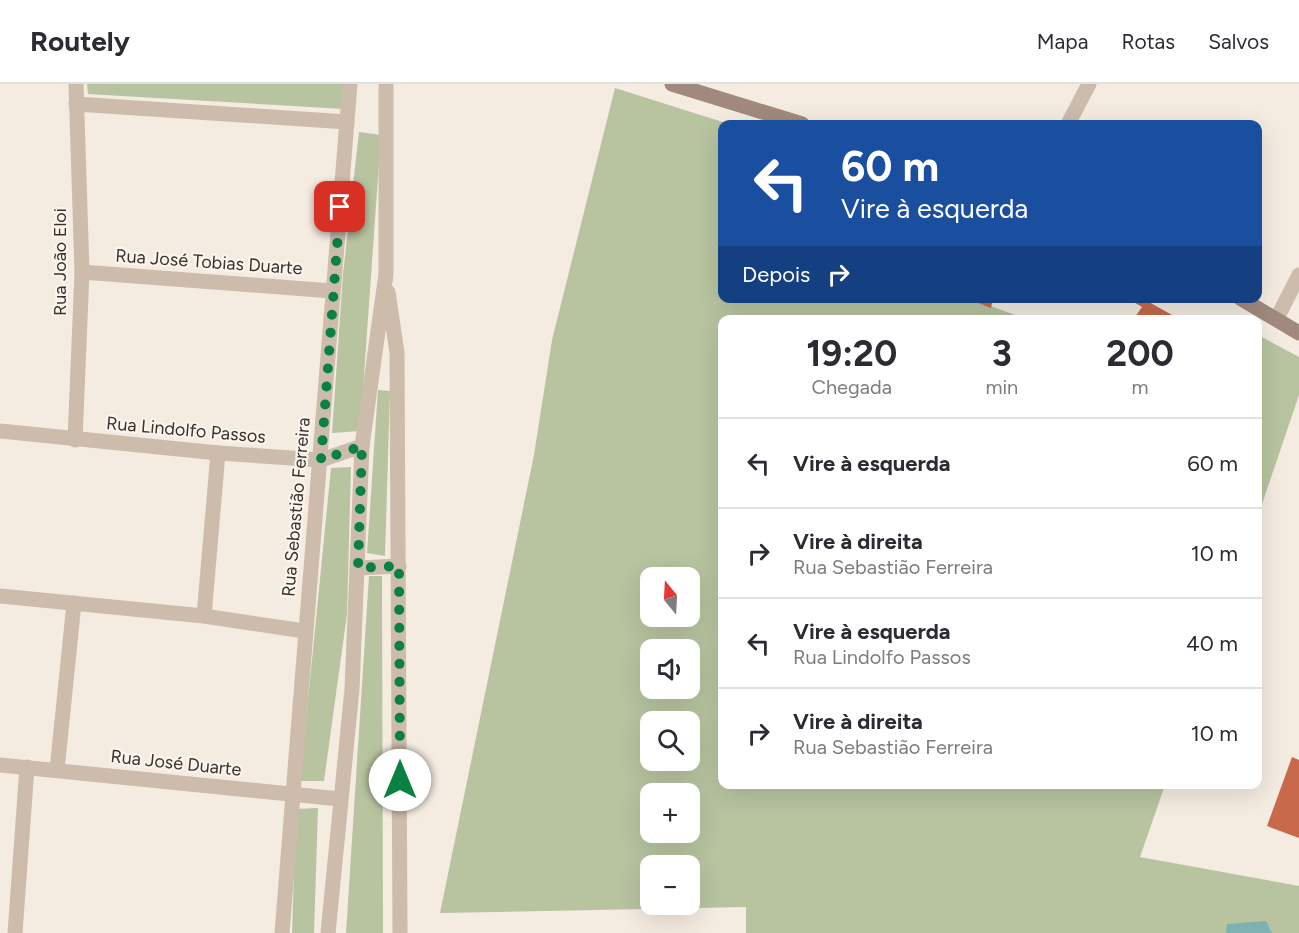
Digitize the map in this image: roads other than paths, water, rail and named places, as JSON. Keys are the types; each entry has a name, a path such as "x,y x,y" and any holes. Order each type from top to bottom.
{"main road":[{"path":"672,84 789,120"},
{"path":"1249,303 1299,333"}],"street":[{"name":"Rua João Eloi","path":"75,440 82,272 76,84"},
{"name":"Rua Sebastião Ferreira","path":"282,933 304,631 321,460 332,291 350,84"},
{"path":"386,84 386,274 397,353 400,933"},
{"path":"1070,120 1089,84"},
{"path":"76,104 347,122"},
{"name":"Rua José Tobias Duarte","path":"82,272 332,291"},
{"path":"328,933 352,689 362,446 386,274"},
{"path":"1277,318 1299,275"},
{"name":"Rua Lindolfo Passos","path":"0,431 218,453 321,460 362,446"},
{"path":"204,616 218,453"},
{"path":"358,568 399,566"},
{"path":"0,596 204,616 304,631"},
{"path":"57,770 74,603"},
{"name":"Rua José Duarte","path":"0,765 340,799"},
{"path":"19,932 27,767"}],"water":[{"path":"1266,921 1272,933 1226,933 1227,924"}]}
